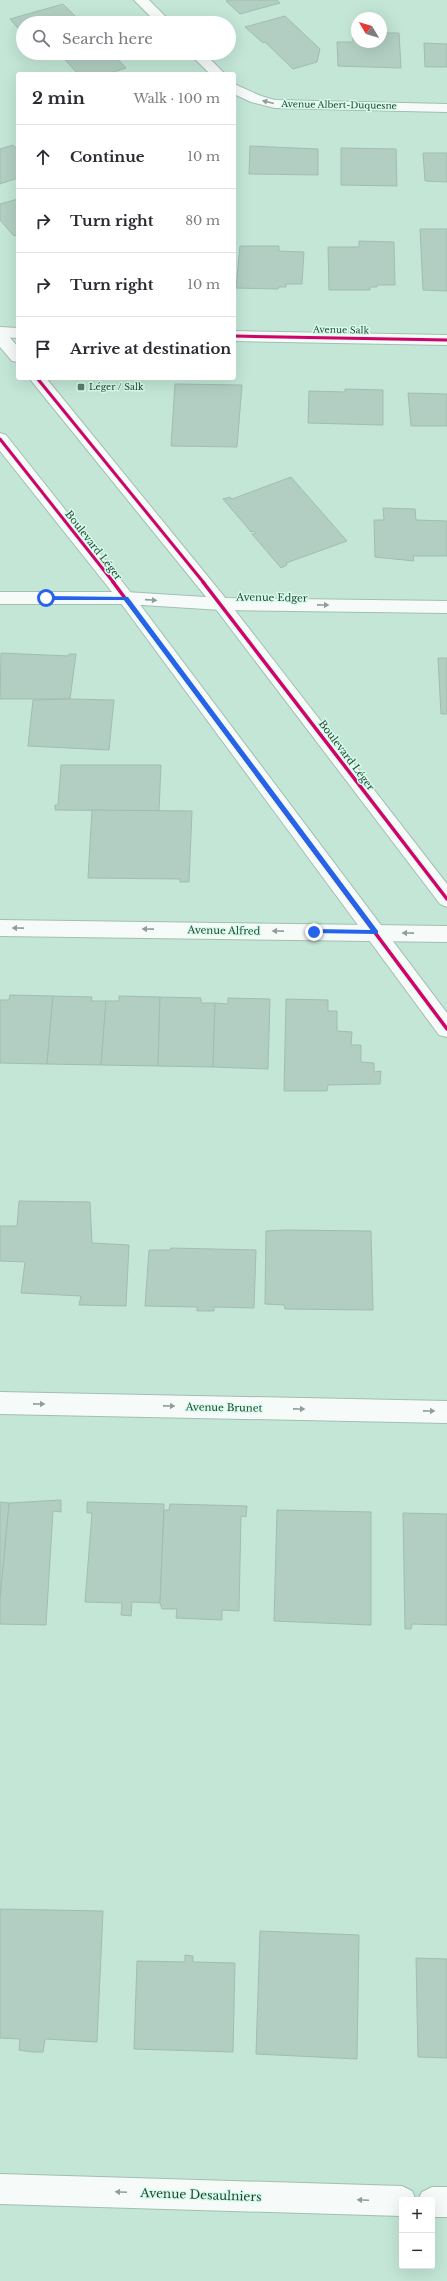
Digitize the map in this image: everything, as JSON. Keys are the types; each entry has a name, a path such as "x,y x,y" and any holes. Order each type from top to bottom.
{"street":[{"path":"141,0 158,16"},
{"path":"203,60 216,72"},
{"name":"Avenue Albert-Duquesne","path":"236,89 256,99 275,104 447,108"},
{"path":"0,332 16,333"},
{"name":"Avenue Salk","path":"236,336 447,340"},
{"path":"0,337 16,355"},
{"name":"Boulevard Léger","path":"39,380 221,604 447,899"},
{"name":"Boulevard Léger","path":"0,439 126,598 447,1029"},
{"name":"Avenue Edger","path":"0,598 126,598 221,604 447,607"},
{"name":"Avenue Alfred","path":"0,928 447,934"},
{"name":"Avenue Brunet","path":"0,1403 447,1412"},
{"name":"Avenue Desaulniers","path":"0,2189 399,2201"},
{"path":"435,2202 447,2202"}],"building":[{"path":"277,0 280,3 240,14 226,1"},
{"path":"63,4 75,16 21,16"},
{"path":"285,16 320,49 317,62 293,69 265,42 263,43 245,27"},
{"path":"16,17 16,26 10,19"},
{"path":"387,33 399,33 401,68 338,66 337,42 351,42 351,48 387,48"},
{"path":"424,43 447,44 447,67 425,67"},
{"path":"65,60 119,60 126,68 113,72 76,72"},
{"path":"13,145 16,148 16,179 0,184 0,149"},
{"path":"250,146 318,149 318,175 249,174"},
{"path":"341,148 396,149 397,186 341,185"},
{"path":"423,153 447,153 447,182 425,181"},
{"path":"16,200 16,236 14,236 0,220 0,204"},
{"path":"420,229 447,229 447,291 423,290"},
{"path":"359,241 394,242 395,285 377,285 377,287 370,287 370,290 329,290 328,247 359,247"},
{"path":"240,246 279,246 279,251 304,252 302,284 286,284 286,287 279,287 278,289 236,288"},
{"path":"175,384 242,385 237,447 171,446"},
{"path":"345,389 383,390 383,425 308,423 309,391 345,392"},
{"path":"408,393 447,394 447,426 411,426"},
{"path":"291,477 347,541 286,563 287,565 281,568 252,534 256,533 254,531 251,532 223,499 230,497 232,499"},
{"path":"383,508 415,509 416,520 447,521 447,556 413,556 414,561 375,557 374,520 384,520"},
{"path":"1,653 69,656 69,654 76,654 70,699 0,699"},
{"path":"438,658 447,658 447,714 441,714"},
{"path":"33,700 114,700 109,750 28,746"},
{"path":"61,765 161,765 159,811 55,810 55,805 58,805"},
{"path":"92,810 192,811 189,882 180,882 180,879 88,878"},
{"path":"10,995 53,996 47,1064 0,1063 0,1000 9,1000"},
{"path":"53,996 92,997 91,1001 106,1001 101,1065 47,1064"},
{"path":"119,996 160,997 158,1066 101,1065 106,1001 119,1001"},
{"path":"160,997 201,998 201,1003 215,1003 213,1067 158,1066"},
{"path":"228,998 270,999 268,1069 213,1067 215,1003 228,1004"},
{"path":"286,999 328,1000 328,1011 337,1011 337,1031 352,1032 351,1045 361,1045 361,1062 374,1063 374,1072 381,1071 380,1084 328,1085 327,1091 284,1091"},
{"path":"19,1201 90,1202 92,1243 129,1245 126,1306 79,1305 81,1296 21,1293 25,1262 0,1261 0,1226 17,1226"},
{"path":"266,1231 371,1231 373,1310 285,1309 284,1305 265,1304"},
{"path":"171,1248 256,1250 254,1308 214,1307 214,1311 197,1311 197,1307 145,1306 149,1250 170,1250"},
{"path":"61,1500 61,1512 53,1511 46,1625 0,1624 0,1598 9,1503"},
{"path":"0,1502 9,1503 0,1598"},
{"path":"87,1502 164,1504 160,1603 132,1602 131,1616 121,1615 122,1603 85,1602 92,1513 87,1513"},
{"path":"170,1504 247,1506 246,1517 241,1516 239,1611 222,1610 222,1620 176,1618 177,1609 162,1609 160,1603 164,1510 169,1510"},
{"path":"277,1510 371,1512 371,1625 274,1621"},
{"path":"403,1513 447,1514 447,1625 412,1624 411,1629 405,1629"},
{"path":"0,1909 103,1911 97,2042 45,2039 43,2052 31,2052 19,2050 20,2039 0,2038"},
{"path":"260,1931 359,1935 357,2059 256,2054"},
{"path":"185,1955 193,1956 193,1962 235,1963 233,2052 134,2049 137,1961 185,1962"},
{"path":"416,1958 447,1959 447,2058 418,2057"}],"cycle path":[{"path":"236,336 447,340"},
{"path":"39,380 221,604 447,899"},
{"path":"0,439 126,598 447,1029"}],"place":[{"name":"Léger / Salk","path":"81,387"}],"route":[{"path":"46,598 126,598 376,932 314,932"}]}
